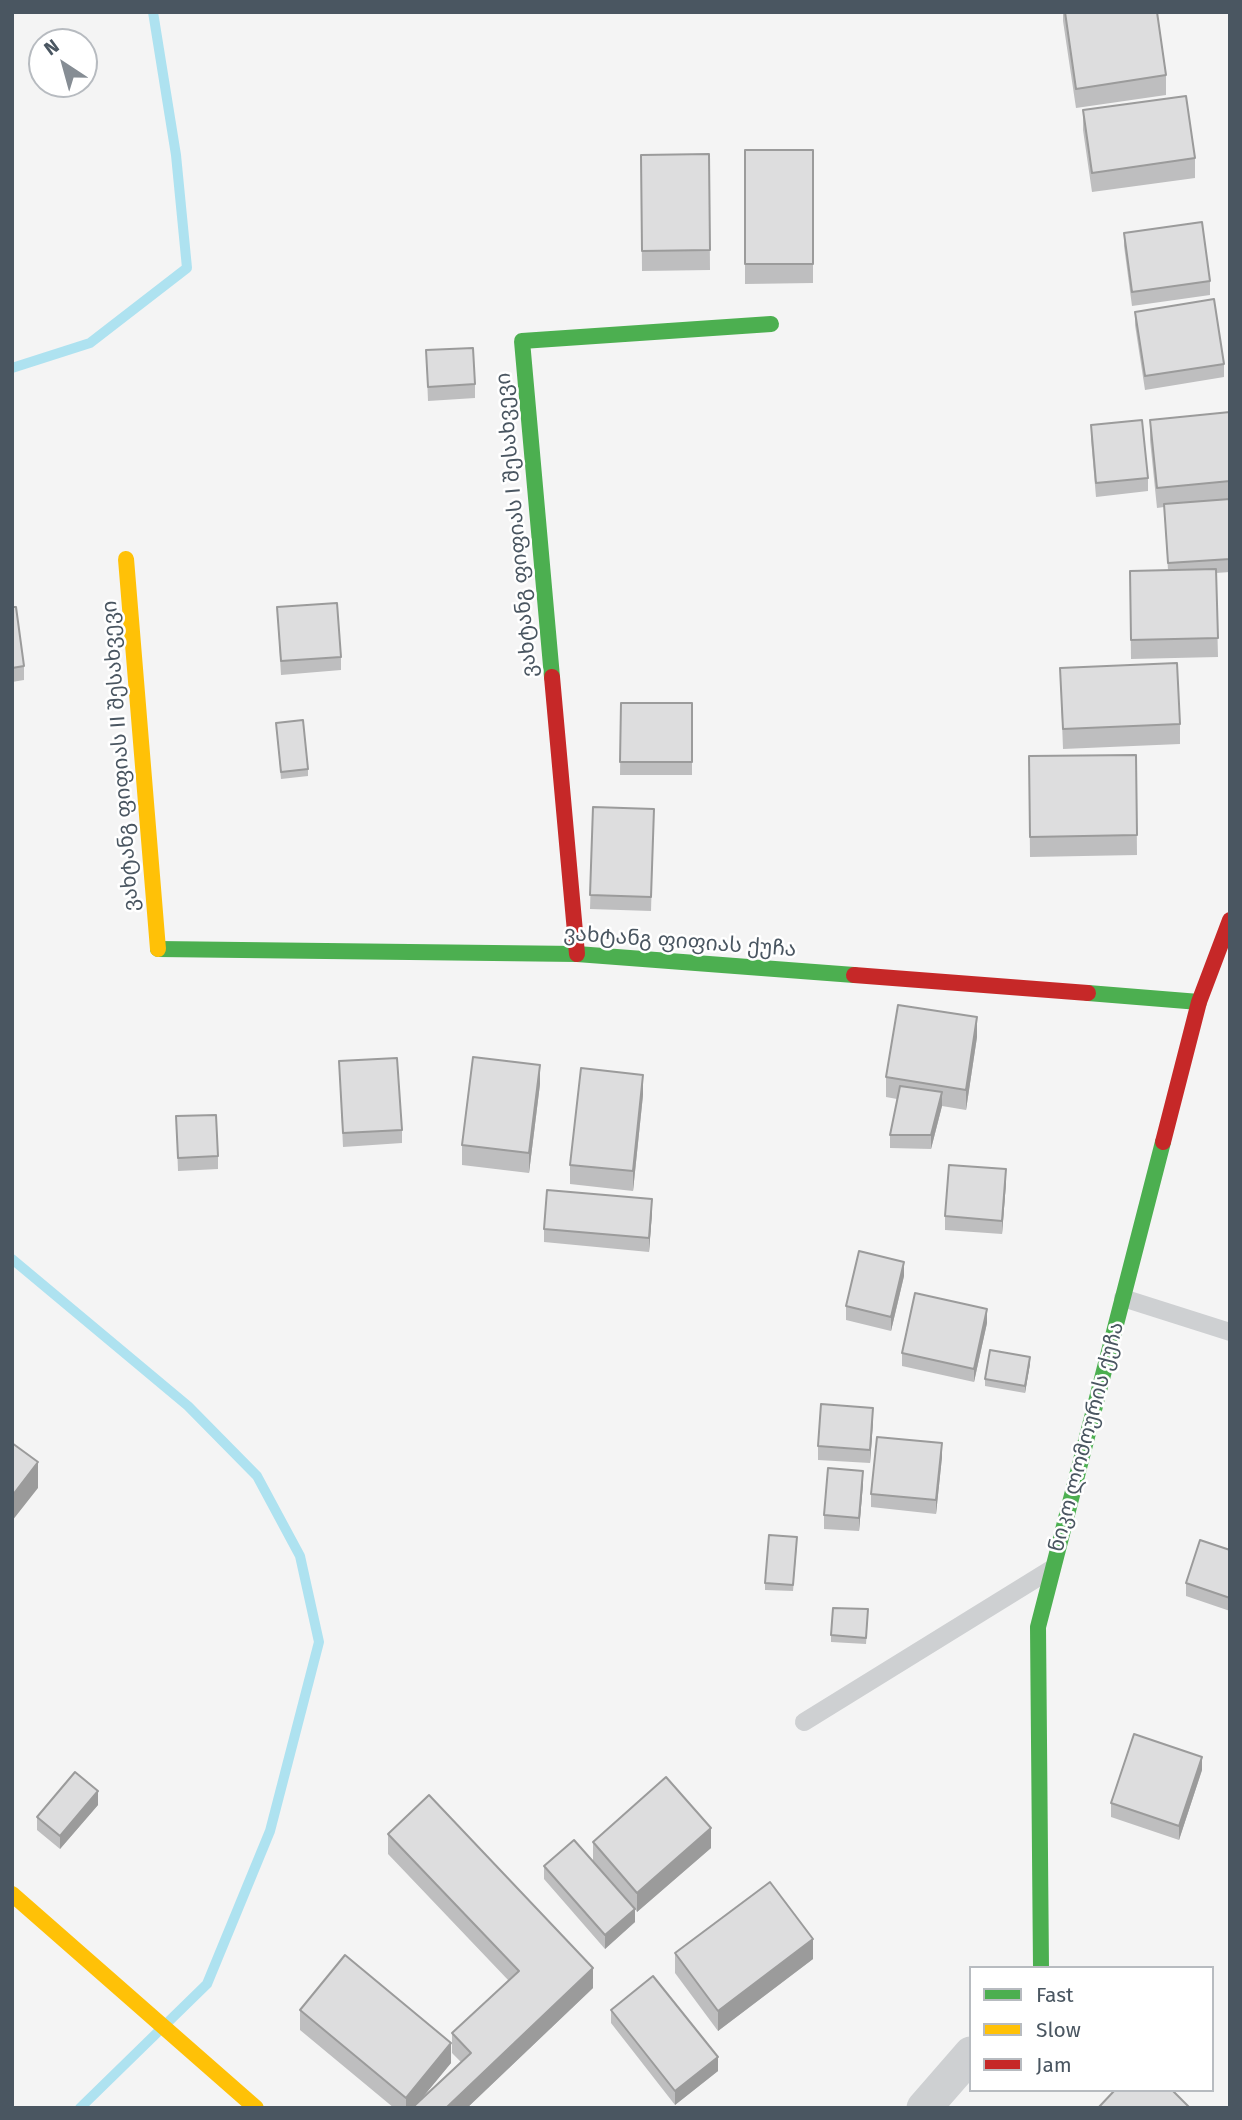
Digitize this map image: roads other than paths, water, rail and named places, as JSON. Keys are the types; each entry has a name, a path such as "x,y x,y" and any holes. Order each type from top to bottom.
{"street":[{"name":"ვახტანგ ფიფიას I შესახვევი","path":"577,954 522,341 771,324"},
{"name":"ვახტანგ ფიფიას II შესახვევი","path":"126,559 157,949"},
{"name":"ნიკო ლომოურის ქუჩა","path":"1041,1966 1038,1627 1199,1002 1230,920"},
{"name":"ვახტანგ ფიფიას ქუჩა","path":"157,949 577,954 1199,1002"},
{"path":"12,1894 256,2108"},
{"path":"924,2108 969,2055"}],"lane":[{"path":"1123,1298 1230,1332"},
{"path":"804,1723 1053,1568"}],"waterway":[{"path":"12,368 90,343 187,268 176,155 153,12"},
{"path":"12,1259 188,1406 257,1476 300,1556 319,1642 270,1831 207,1984 80,2108"}]}
